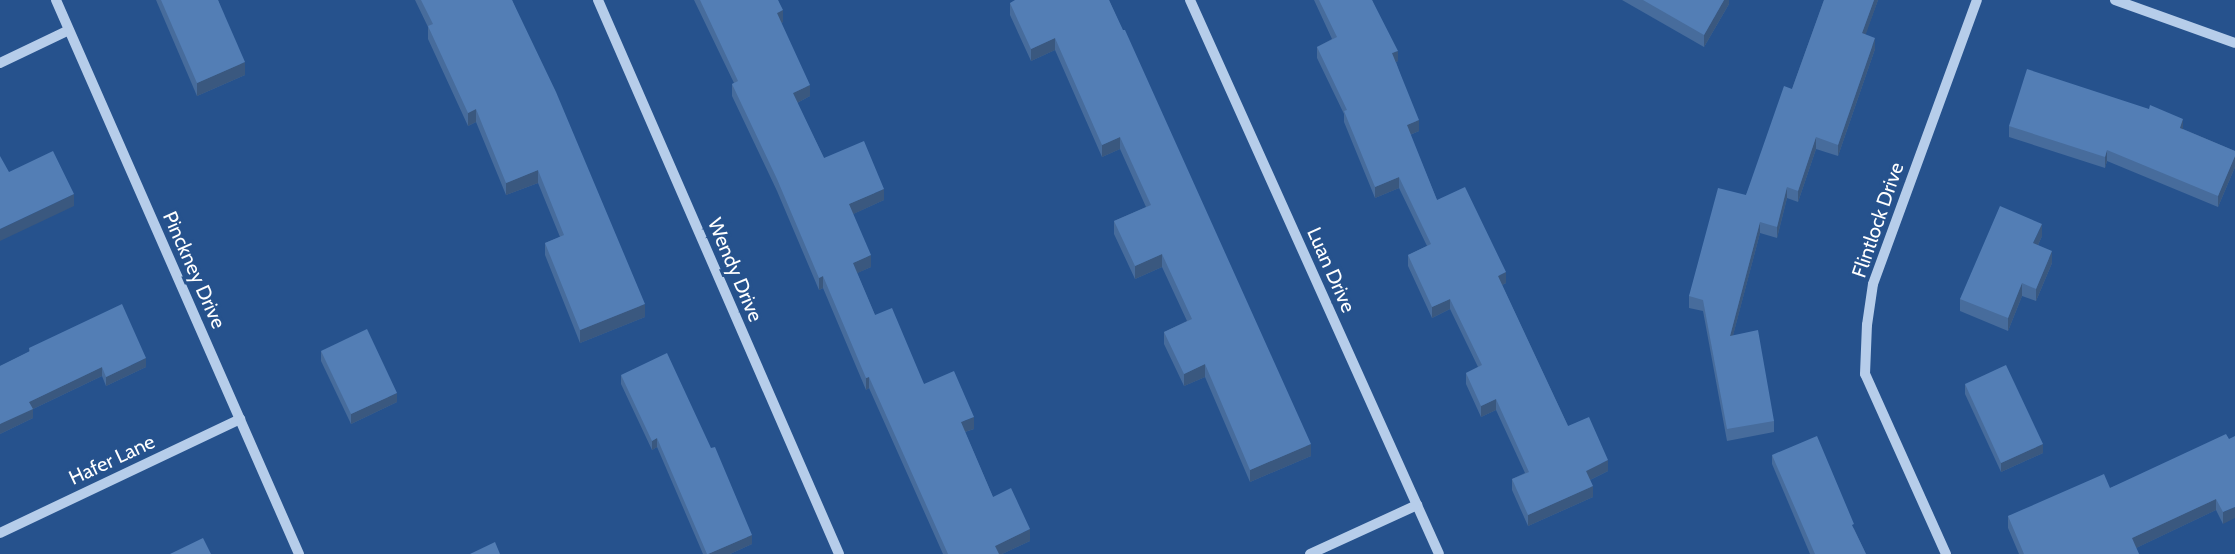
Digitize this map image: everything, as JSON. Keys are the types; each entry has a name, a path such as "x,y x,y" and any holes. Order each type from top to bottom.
{"street":[{"name":"Pinckney Drive","path":"56,0 299,554"},
{"name":"Wendy Drive","path":"598,0 839,554"},
{"name":"Luan Drive","path":"1190,0 1439,554"},
{"name":"Flintlock Drive","path":"1946,554 1865,374 1867,325 1873,284 1977,0"},
{"path":"2115,0 2235,43"},
{"path":"0,63 69,30"},
{"name":"Hafer Lane","path":"0,533 240,419"},
{"path":"1310,554 1417,505"}],"building":[{"path":"161,0 218,0 245,62 197,83"},
{"path":"421,0 512,0 556,92 645,304 580,330 545,243 564,235 538,170 506,183 476,109 468,113 428,26 433,24"},
{"path":"700,0 778,0 783,10 777,13 810,85 793,93 824,158 864,141 884,189 849,204 871,255 853,263 875,315 892,308 924,384 954,371 974,417 961,422 993,497 1011,488 1030,529 995,546 999,554 948,554 869,377 866,378 823,276 819,278 777,179 732,84 738,81"},
{"path":"1015,0 1109,0 1125,30 1311,444 1250,470 1205,364 1184,374 1164,332 1192,319 1162,254 1135,266 1114,221 1151,205 1120,137 1102,145 1055,38 1031,49 1010,3"},
{"path":"1319,0 1372,0 1398,51 1392,53 1419,120 1407,125 1437,200 1465,187 1506,272 1498,276 1568,426 1589,417 1608,460 1586,471 1593,486 1528,515 1512,479 1529,472 1496,399 1481,406 1466,373 1482,365 1450,299 1432,307 1408,255 1431,244 1399,177 1375,187 1344,111 1347,110 1317,47 1337,37"},
{"path":"1643,0 1724,0 1704,35"},
{"path":"1824,0 1874,0 1862,33 1875,38 1838,145 1816,137 1798,191 1787,187 1777,227 1760,222 1730,336 1758,330 1774,421 1727,429 1703,300 1689,296 1718,188 1746,195 1784,86 1792,89"},
{"path":"2027,69 2149,109 2150,105 2183,119 2180,128 2235,151 2218,196 2107,150 2105,157 2009,126"},
{"path":"53,151 74,194 0,229 0,156 9,172"},
{"path":"2000,206 2042,224 2033,243 2052,251 2036,289 2022,283 2008,318 1960,299"},
{"path":"122,304 146,358 106,377 102,367 29,402 33,409 0,424 0,366 30,351 29,348"},
{"path":"367,329 397,393 351,414 321,351"},
{"path":"667,353 711,448 715,447 752,535 708,554 657,438 652,441 621,375"},
{"path":"2006,365 2043,444 2001,463 1965,384"},
{"path":"2226,434 2229,439 2235,436 2235,507 2223,512 2216,499 2132,538 2139,554 2024,554 2008,516 2104,474 2110,488"},
{"path":"1817,436 1854,524 1852,525 1866,554 1815,554 1772,455"},
{"path":"203,538 211,554 170,554"},
{"path":"495,542 500,554 470,554"}]}
